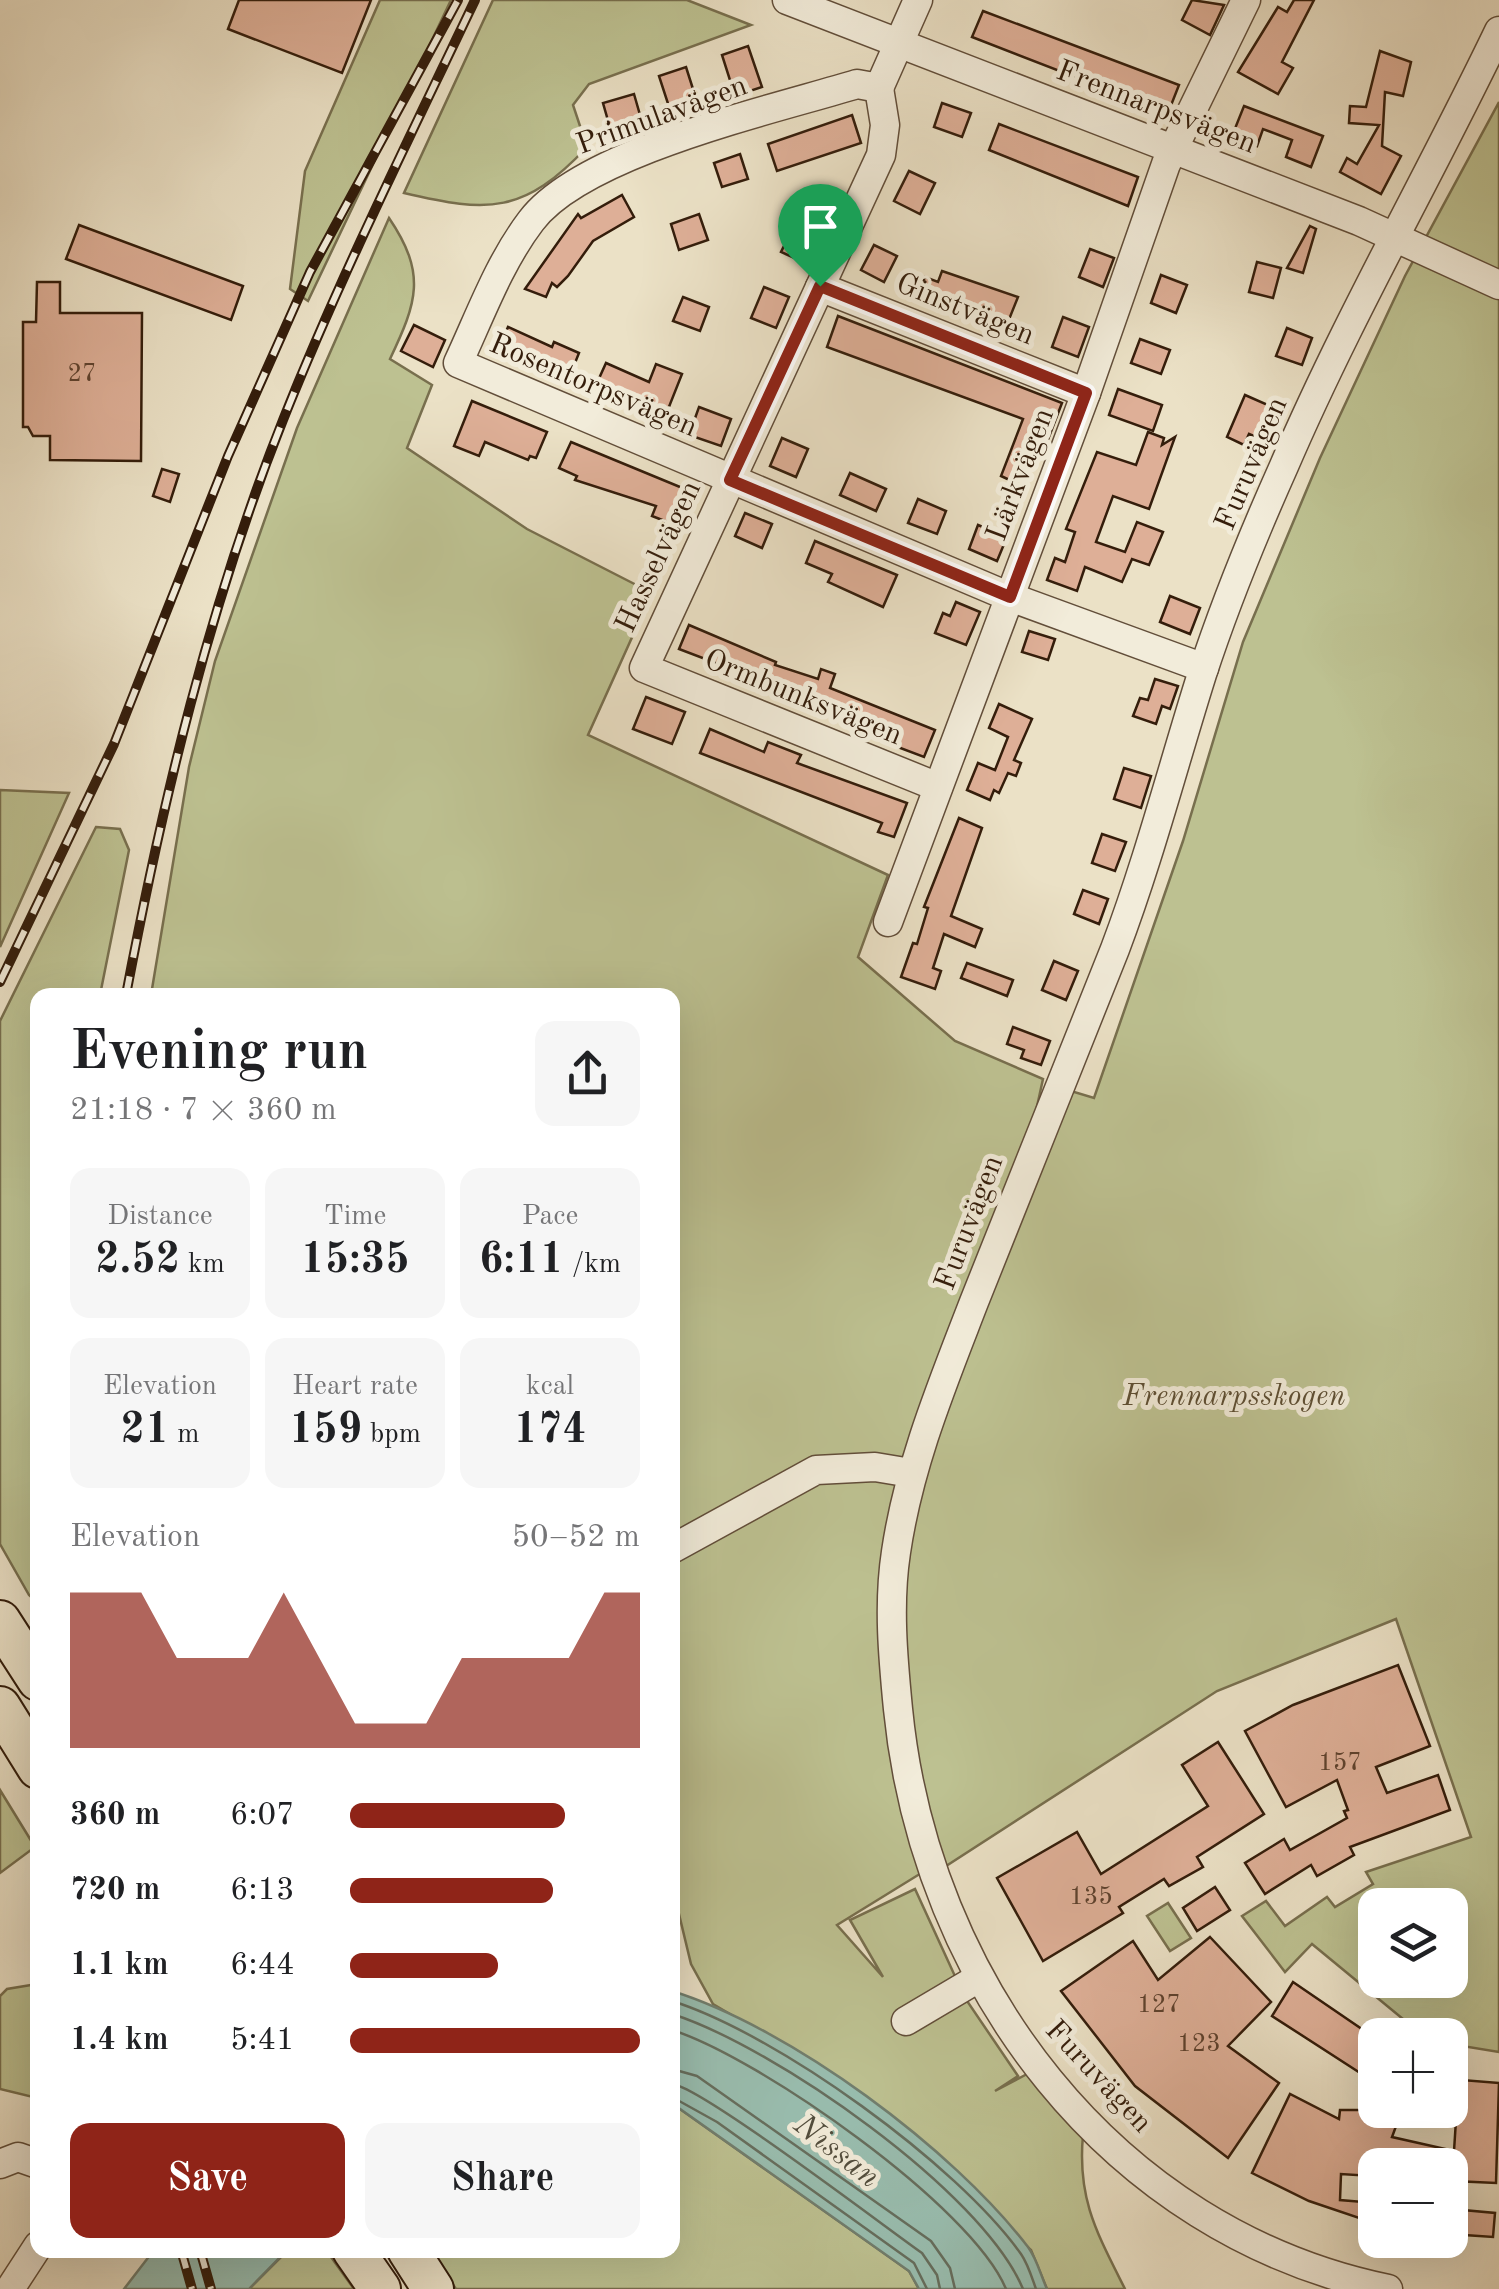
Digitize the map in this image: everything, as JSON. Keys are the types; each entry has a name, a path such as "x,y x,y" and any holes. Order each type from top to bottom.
{"highway":[{"path":"0,1621 30,1668"},
{"path":"0,1708 30,1755"},
{"path":"358,2258 380,2289"},
{"path":"413,2258 434,2289"}],"street":[{"name":"Frennarpsvägen","path":"787,0 1392,236 1499,285"},
{"path":"879,88 918,0"},
{"name":"Lärkvägen","path":"888,922 1086,393 1172,148 1246,0"},
{"name":"Furuvägen","path":"1388,2289 1330,2275 1253,2245 1174,2200 1039,2071 977,1980 941,1897 914,1815 892,1647 895,1558 911,1473 939,1392 1115,948 1152,844 1204,668 1284,465 1392,236 1490,68 1499,31"},
{"name":"Primulavägen","path":"458,363 505,263 532,220 562,190 588,175 675,142 857,84 879,88"},
{"name":"Hasselvägen","path":"644,668 880,154 884,124 879,88"},
{"name":"Ginstvägen","path":"820,286 1086,393"},
{"name":"Rosentorpsvägen","path":"458,363 1010,597 1204,668"},
{"name":"Ormbunksvägen","path":"644,668 938,787"},
{"path":"680,1545 816,1470 875,1466 911,1473"},
{"path":"906,2020 977,1980"},
{"path":"0,2164 18,2157 30,2161"},
{"path":"10,2289 30,2258"}],"green space":[{"path":"380,0 451,0 308,301 290,289 305,171"},
{"path":"493,0 687,0 751,25 589,84 573,105 587,147 565,169 524,196 483,205 404,193"},
{"name":"Frennarpsskogen","path":"1499,102 1499,2052 1468,2047 1468,2018 1402,2018 1378,1998 1468,1998 1468,1888 1366,1888 1373,1884 1366,1872 1471,1837 1396,1619 1217,1691 943,1868 909,1735 903,1609 916,1499 978,1325 1071,1091 1094,1098 1183,841 1243,642 1320,458 1405,276"},
{"path":"389,218 409,256 414,288 407,321 390,359 432,385 407,448 527,529 652,593 588,735 888,875 858,957 955,1041 1043,1079 1036,1111 923,1401 880,1643 887,1729 923,1872 837,1925 883,1977 850,1920 915,1889 965,1998 1018,2076 995,2091 1029,2073 1083,2135 1086,2197 1098,2233 1125,2289 1047,2289 1031,2250 840,2079 713,2004 691,1964 680,1918 680,988 152,988 189,767 215,661 297,428"},
{"path":"0,790 69,793 0,947"},
{"path":"96,827 120,829 129,850 101,988 30,988 30,1596 0,1544 0,1021"},
{"path":"0,1790 30,1839 30,1851 0,1873"},
{"name":"Frennarpsskogen","path":"1358,1893 1358,1982 1312,1944 1285,1972 1242,1916 1266,1901 1285,1926 1327,1897 1335,1907"},
{"path":"1168,1903 1191,1938 1170,1951 1147,1916"},
{"path":"30,1985 30,2096 0,2089 0,1996 7,1989"},
{"path":"680,2109 909,2271 919,2289 456,2289 435,2258 680,2258"},
{"path":"280,2258 332,2258 354,2289 249,2289"}],"water":[{"name":"Nissan","path":"680,1994 767,2033 817,2062 914,2133 996,2209 1031,2252 1047,2289 919,2289 909,2271 680,2109"},
{"path":"148,2258 279,2258 249,2289 124,2289"}],"building":[{"path":"239,0 371,0 342,73 228,29"},
{"path":"1192,0 1224,5 1210,35 1182,20"},
{"path":"1294,0 1314,0 1282,62 1293,68 1278,94 1238,72 1278,7 1287,12"},
{"path":"983,11 1179,85 1168,113 972,37"},
{"path":"748,46 762,87 735,96 722,55"},
{"path":"1380,51 1411,62 1403,96 1385,92 1382,146 1401,156 1381,194 1340,172 1347,158 1357,164 1379,125 1349,123 1350,106 1366,107"},
{"path":"686,67 699,108 672,116 659,76"},
{"path":"634,94 644,129 613,138 603,103"},
{"path":"942,103 971,113 962,137 934,127"},
{"path":"1244,106 1323,136 1311,167 1286,157 1292,140 1263,129 1257,146 1232,136"},
{"path":"852,115 861,143 777,171 768,144"},
{"path":"999,124 1138,177 1128,206 989,150"},
{"path":"740,154 748,179 722,187 714,163"},
{"path":"909,171 935,183 920,214 894,201"},
{"path":"622,195 634,217 593,241 568,276 557,287 552,283 546,297 525,289 578,214 581,218"},
{"path":"699,214 708,240 679,250 671,224"},
{"path":"799,216 825,229 808,264 781,252"},
{"path":"79,225 243,286 231,320 66,259"},
{"path":"1310,226 1316,229 1303,273 1287,268"},
{"path":"874,245 897,256 884,282 861,270"},
{"path":"1090,249 1114,258 1103,287 1079,277"},
{"path":"1257,262 1281,268 1273,298 1249,292"},
{"path":"942,271 1018,297 1006,327 918,293 925,277 938,282"},
{"path":"1161,275 1187,285 1176,313 1151,303"},
{"path":"37,282 60,282 60,313 142,313 141,461 50,460 50,436 33,436 28,427 23,427 23,322 36,322"},
{"path":"764,287 789,297 776,328 751,318"},
{"path":"683,297 709,307 700,331 673,321"},
{"path":"838,316 1062,403 1042,455 1030,450 1016,483 1001,476 1023,419 827,347"},
{"path":"1063,317 1089,327 1078,357 1052,347"},
{"path":"414,325 445,340 433,367 401,351"},
{"path":"508,327 552,347 554,342 579,353 567,383 496,355"},
{"path":"1287,328 1312,338 1302,365 1276,356"},
{"path":"1140,339 1170,350 1161,374 1131,363"},
{"path":"606,363 649,382 656,364 682,374 663,422 592,394"},
{"path":"1118,389 1162,405 1153,431 1109,415"},
{"path":"1245,395 1284,412 1270,443 1249,434 1244,445 1227,437"},
{"path":"472,401 547,432 536,458 530,456 528,460 485,442 479,456 454,446"},
{"path":"699,407 731,419 721,446 689,435"},
{"path":"1148,432 1164,438 1162,445 1175,437 1149,509 1113,496 1096,542 1125,552 1137,522 1163,532 1149,565 1132,559 1122,582 1085,567 1077,591 1047,580 1055,558 1065,562 1075,532 1066,529 1097,452 1136,465"},
{"path":"782,438 808,449 796,477 770,466"},
{"path":"571,442 697,494 686,520 678,517 675,525 652,516 656,506 575,480 577,476 559,468"},
{"path":"162,469 179,474 170,502 153,496"},
{"path":"850,473 886,489 876,511 840,495"},
{"path":"918,499 946,511 937,534 908,523"},
{"path":"745,513 772,524 762,548 735,536"},
{"path":"978,525 1007,537 997,561 969,549"},
{"path":"815,541 897,575 883,607 828,582 832,574 806,563"},
{"path":"1170,596 1200,608 1190,634 1160,622"},
{"path":"956,602 980,612 966,645 935,633 943,613 950,616"},
{"path":"689,625 776,662 775,665 818,679 821,669 835,674 830,688 935,730 924,757 895,746 898,738 848,721 850,714 679,649"},
{"path":"1029,631 1055,639 1048,660 1022,652"},
{"path":"1155,679 1178,686 1170,709 1162,706 1156,724 1133,716 1140,698 1148,700"},
{"path":"646,697 685,712 672,744 633,729"},
{"path":"999,704 1032,719 1014,760 1021,763 1016,776 1008,773 999,793 994,790 990,800 967,790 978,763 995,770 1008,737 989,728"},
{"path":"710,729 764,752 768,742 801,755 797,763 907,803 894,837 878,832 882,823 700,753"},
{"path":"1124,768 1151,776 1141,808 1114,799"},
{"path":"959,818 982,828 951,916 982,929 975,947 944,934 933,968 941,971 935,989 901,977 913,943 917,944 928,908 924,907"},
{"path":"1102,834 1126,842 1115,871 1092,863"},
{"path":"1083,890 1108,899 1099,924 1074,914"},
{"path":"1054,961 1078,971 1066,1000 1042,990"},
{"path":"967,963 1013,980 1007,996 961,978"},
{"path":"1013,1027 1050,1041 1041,1065 1021,1058 1024,1050 1007,1044"},
{"path":"1398,1665 1430,1746 1376,1767 1387,1793 1438,1775 1450,1810 1350,1847 1354,1855 1317,1876 1311,1865 1265,1894 1245,1863 1284,1839 1290,1850 1347,1818 1344,1811 1348,1810 1337,1780 1286,1807 1245,1731 1293,1705"},
{"path":"1218,1742 1264,1814 1197,1857 1203,1867 1169,1886 1164,1879 1119,1907 1123,1913 1043,1961 997,1878 1077,1832 1101,1874 1208,1806 1182,1765"},
{"path":"1215,1887 1230,1910 1197,1931 1183,1908"},
{"path":"1210,1937 1271,2002 1228,2046 1279,2083 1228,2158 1135,2086 1061,1991 1133,1941 1158,1980"},
{"path":"1293,1982 1358,2026 1358,2072 1272,2016"},
{"path":"1468,2080 1499,2083 1496,2183 1468,2182 1468,2148 1454,2148 1455,2128 1468,2128"},
{"path":"1290,2094 1339,2119 1340,2110 1358,2110 1358,2128 1395,2128 1392,2137 1441,2148 1358,2148 1358,2175 1341,2174 1340,2200 1358,2202 1358,2218 1309,2201 1252,2173"},
{"path":"1468,2210 1495,2213 1493,2237 1468,2235"}],"railway":[{"path":"0,982 114,744 228,456 310,272 458,0"},
{"path":"127,988 172,776 232,561 283,420 328,314 475,0"},
{"path":"183,2258 192,2289"},
{"path":"202,2258 211,2289"}],"route":[{"path":"820,286 1086,393 1010,597 730,480 820,286"}]}
